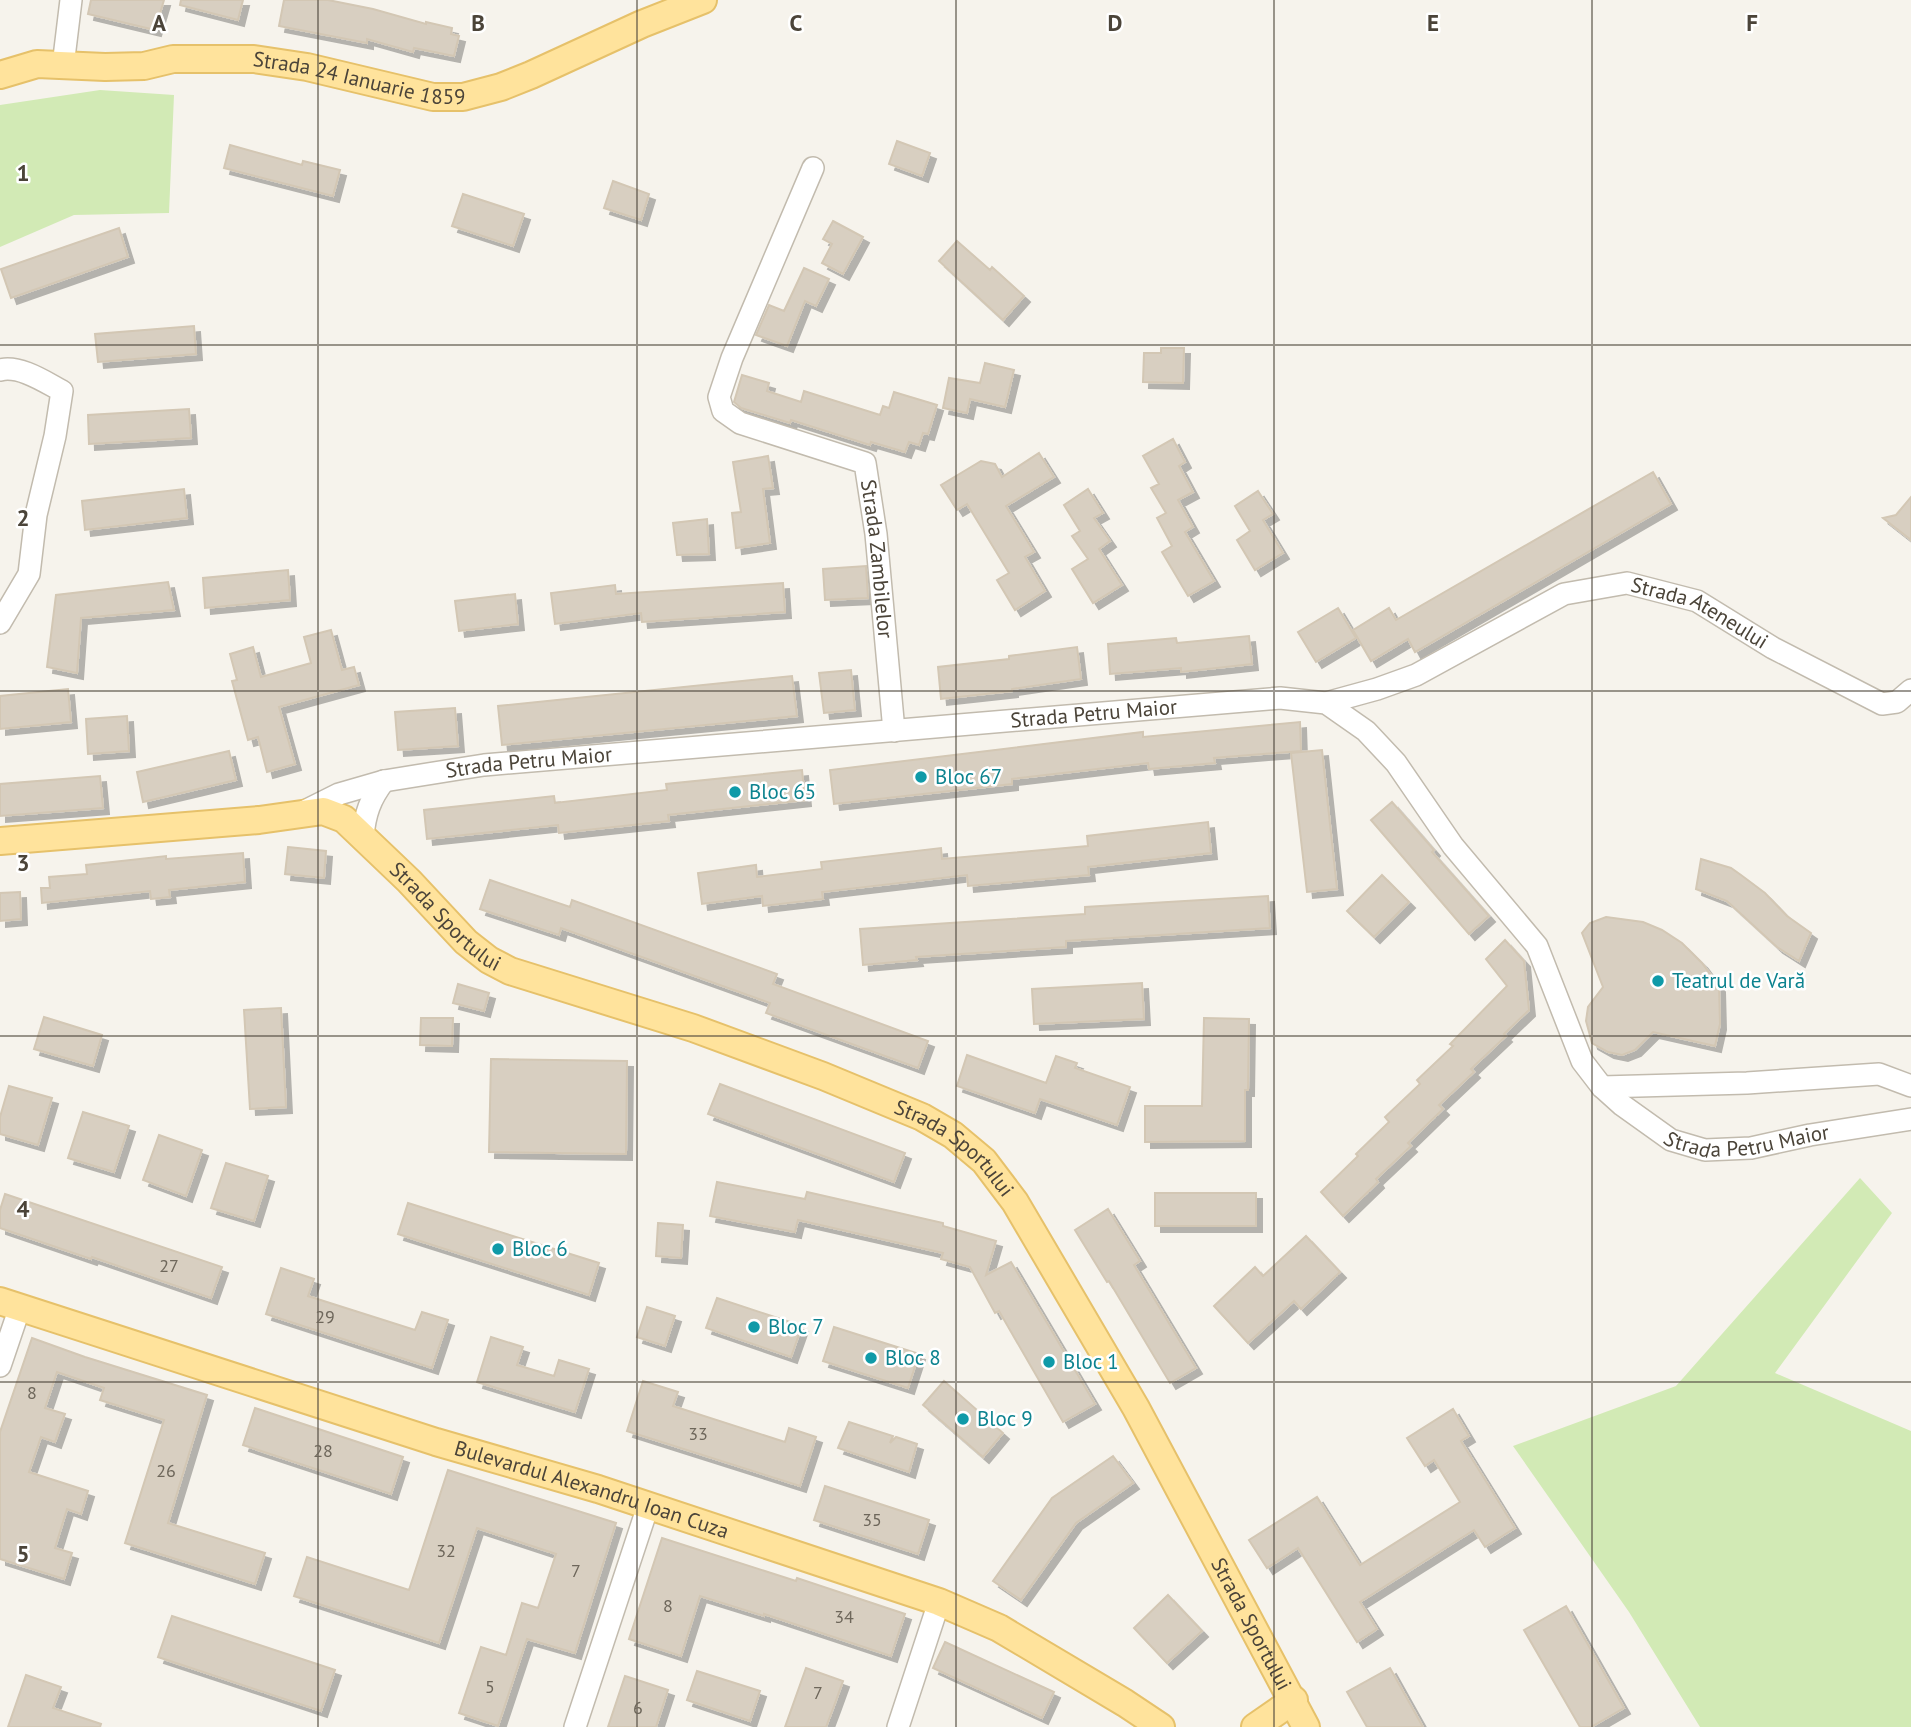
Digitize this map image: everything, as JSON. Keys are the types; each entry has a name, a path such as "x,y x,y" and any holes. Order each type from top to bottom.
{"main road":[{"name":"Strada 24 Ianuarie 1859","path":"0,75 37,64 105,67 144,66 173,59 254,59 307,67 433,97 463,97 521,79 642,24 703,0"},
{"name":"Strada Petru Maior","path":"0,841 297,816 363,836"},
{"name":"Strada Sportului","path":"363,836 466,942 488,960 510,971 693,1028 823,1076 922,1117 953,1135 984,1161 1015,1202 1136,1408 1306,1727"},
{"name":"Bulevardul Alexandru Ioan Cuza","path":"10,1304 307,1401 648,1506 939,1602 999,1628 1161,1727"},
{"path":"1255,1727 1293,1700"}],"street":[{"path":"63,66 71,0"},
{"name":"Strada Zambilelor","path":"813,168 737,345 719,397 723,411 740,423 865,463 876,534 894,731"},
{"path":"0,370 6,368 34,376 62,391 55,436 36,515 29,574 0,623"},
{"name":"Strada Ateneului","path":"1326,703 1416,675 1564,594 1627,583 1697,601 1773,648 1882,704 1898,702 1911,690"},
{"name":"Strada Petru Maior","path":"297,816 339,794 384,781 484,765 1280,698 1326,703 1366,731 1396,763 1453,846 1537,946 1582,1061 1602,1087 1671,1140 1704,1150 1751,1148 1810,1135 1911,1119"},
{"path":"363,836 365,814 372,795 384,781"},
{"path":"1602,1087 1746,1083 1879,1074 1911,1086"},
{"path":"0,1366 10,1304"},
{"path":"575,1727 648,1506"},
{"path":"898,1727 939,1602"}],"green space":[{"path":"100,90 174,95 169,213 74,215 0,247 0,105"},
{"path":"1860,1178 1892,1213 1775,1373 1911,1431 1911,1727 1700,1727 1629,1612 1513,1446 1676,1386"}],"building":[{"path":"91,0 164,0 155,30 88,14"},
{"path":"181,0 243,0 238,20 180,5"},
{"path":"284,0 328,0 452,28 451,34 459,36 454,56 414,48 413,52 367,39 367,43 279,26"},
{"path":"897,141 930,153 922,176 889,164"},
{"path":"230,145 302,165 303,161 340,170 333,196 224,168"},
{"path":"613,181 649,194 641,220 604,208"},
{"path":"463,194 524,214 513,246 452,226"},
{"path":"833,221 863,237 843,274 822,263 832,244 823,239"},
{"path":"119,228 128,257 11,298 1,269"},
{"path":"957,241 990,270 992,267 1024,296 1003,320 939,261"},
{"path":"804,268 829,279 816,306 805,301 787,346 756,335 769,305 784,311"},
{"path":"194,326 196,354 98,362 95,334"},
{"path":"1161,348 1184,348 1183,383 1143,382 1144,353 1161,353"},
{"path":"985,363 1014,370 1005,407 970,399 967,413 943,408 949,378 980,383"},
{"path":"742,375 769,383 767,391 801,402 804,391 880,415 883,406 889,408 894,392 937,405 928,434 923,433 919,445 909,442 905,452 871,442 870,445 791,420 790,423 741,408 734,402"},
{"path":"189,409 191,438 89,444 88,415"},
{"path":"1173,439 1185,462 1179,466 1193,492 1178,500 1193,527 1185,532 1214,581 1188,596 1162,552 1172,546 1157,518 1166,513 1151,488 1159,484 1143,456"},
{"path":"1039,453 1054,477 1006,506 1034,552 1025,557 1045,591 1015,610 997,580 1009,573 967,504 957,510 941,485 981,461 995,464 1002,477"},
{"path":"768,456 773,488 763,489 770,543 736,548 732,513 741,512 733,462"},
{"path":"1653,472 1671,504 1415,652 1408,639 1371,661 1353,630 1389,608 1396,620"},
{"path":"184,489 187,518 85,530 82,501"},
{"path":"1088,489 1103,513 1094,518 1110,541 1099,549 1122,585 1093,603 1072,569 1088,559 1072,536 1080,531 1064,505"},
{"path":"1258,491 1273,514 1263,520 1283,553 1255,570 1237,540 1250,531 1235,506"},
{"path":"1911,497 1911,540 1883,518 1896,515"},
{"path":"707,519 709,554 677,555 673,523"},
{"path":"866,566 868,598 825,600 823,569"},
{"path":"288,570 290,600 205,608 203,578"},
{"path":"168,582 174,610 81,618 77,673 47,667 56,595"},
{"path":"783,583 785,612 642,622 641,613 555,624 551,593 615,585 616,594"},
{"path":"515,594 518,624 459,631 455,601"},
{"path":"1338,608 1356,638 1316,662 1298,632"},
{"path":"331,630 342,670 354,667 359,685 279,707 295,764 267,772 258,737 248,740 232,681 237,680 230,654 253,647 261,677 311,663 304,637"},
{"path":"1249,636 1252,664 1181,672 1181,668 1110,674 1108,644 1176,638 1177,643"},
{"path":"1077,647 1081,679 1012,691 941,699 938,667 1009,659 1009,656"},
{"path":"851,670 855,710 824,713 819,673"},
{"path":"792,676 797,716 502,745 498,706"},
{"path":"68,689 71,722 0,729 0,696"},
{"path":"455,708 458,746 398,750 395,712"},
{"path":"127,716 129,751 88,754 86,719"},
{"path":"1300,722 1301,751 1214,758 1215,763 1149,769 1148,763 1012,779 1012,784 834,804 830,770 1143,732 1143,737"},
{"path":"1322,750 1337,889 1307,892 1291,753"},
{"path":"229,751 236,780 143,802 137,772"},
{"path":"802,770 805,800 668,815 669,821 559,833 558,825 427,839 424,810 554,796 555,803 667,790 666,784"},
{"path":"100,776 103,808 0,816 0,784"},
{"path":"1392,802 1489,916 1469,934 1371,820"},
{"path":"1208,822 1211,853 1088,867 1089,875 968,886 967,875 822,892 823,899 763,906 762,896 702,904 698,873 756,865 757,877 822,869 821,862 941,848 942,859 1088,846 1087,836"},
{"path":"288,847 326,851 324,878 285,874"},
{"path":"243,853 245,882 169,890 170,897 151,899 150,891 42,903 41,888 50,888 49,877 87,874 86,865 166,856 166,859"},
{"path":"1701,859 1731,868 1811,933 1799,961 1777,947 1727,901 1696,889"},
{"path":"1382,875 1409,902 1374,937 1347,911"},
{"path":"490,880 570,907 572,900 777,974 773,984 928,1041 918,1068 766,1013 770,1003 561,928 559,935 480,909"},
{"path":"20,892 21,919 0,921 0,893"},
{"path":"1268,896 1270,928 1066,941 1066,947 916,957 917,960 863,965 860,929 1085,914 1085,907"},
{"name":"Teatrul de Vară","path":"1606,917 1643,922 1662,930 1682,943 1702,963 1719,986 1720,1024 1715,1046 1653,1032 1635,1050 1622,1055 1608,1052 1592,1043 1586,1021 1588,1007 1603,987 1582,933 1590,923"},
{"path":"1505,940 1524,961 1529,1010 1471,1069 1474,1072 1439,1105 1443,1109 1408,1143 1411,1146 1376,1179 1378,1182 1343,1216 1321,1192 1389,1122 1385,1117 1420,1084 1417,1080 1453,1046 1450,1044 1507,986 1486,959"},
{"path":"1142,983 1144,1019 1034,1024 1032,989"},
{"path":"458,984 489,993 484,1011 453,1003"},
{"path":"281,1008 286,1107 250,1109 244,1010"},
{"path":"44,1017 102,1035 93,1066 34,1049"},
{"path":"421,1018 453,1018 452,1046 420,1045"},
{"path":"1204,1018 1249,1019 1245,1141 1145,1142 1145,1106 1202,1106"},
{"path":"967,1055 1046,1083 1056,1056 1077,1063 1075,1068 1130,1087 1117,1125 1040,1099 1035,1113 957,1086"},
{"path":"491,1059 627,1061 626,1154 489,1152"},
{"path":"720,1084 905,1153 894,1182 708,1114"},
{"path":"9,1086 52,1098 38,1145 0,1134 0,1117"},
{"path":"83,1112 129,1126 114,1172 68,1158"},
{"path":"159,1135 202,1150 186,1196 143,1180"},
{"path":"226,1163 268,1176 254,1221 211,1208"},
{"path":"717,1182 805,1199 807,1192 943,1223 943,1226 996,1241 986,1275 1011,1262 1095,1404 1063,1422 999,1311 995,1313 970,1267 941,1259 943,1253 798,1220 795,1232 710,1216"},
{"path":"1155,1193 1256,1193 1256,1226 1155,1226"},
{"path":"5,1194 222,1267 211,1298 0,1228 0,1210"},
{"name":"Bloc 6","path":"408,1203 599,1263 589,1295 398,1234"},
{"path":"1108,1209 1140,1261 1134,1265 1196,1368 1170,1383 1075,1230"},
{"path":"658,1223 683,1225 681,1258 656,1256"},
{"path":"1306,1236 1340,1272 1301,1309 1294,1301 1248,1343 1214,1306 1255,1267 1263,1276"},
{"path":"281,1268 314,1279 308,1296 415,1330 422,1312 448,1320 432,1368 266,1314"},
{"name":"Bloc 7","path":"717,1298 802,1326 791,1357 706,1328"},
{"path":"647,1307 675,1316 665,1346 637,1337"},
{"name":"Bloc 8","path":"834,1327 919,1354 908,1388 823,1361"},
{"path":"491,1337 523,1347 517,1365 554,1376 559,1360 589,1369 575,1412 477,1382"},
{"path":"32,1338 207,1395 168,1523 265,1553 255,1584 125,1543 164,1420 100,1400 104,1388 57,1372 45,1408 65,1414 55,1442 41,1437 29,1472 88,1491 81,1514 67,1509 55,1548 72,1553 64,1579 0,1559 0,1432"},
{"path":"643,1381 678,1392 673,1406 785,1442 789,1428 816,1437 800,1486 627,1431"},
{"name":"Bloc 9","path":"944,1381 1003,1433 983,1457 923,1405"},
{"path":"255,1408 403,1457 391,1494 243,1445"},
{"path":"1453,1409 1469,1436 1461,1441 1515,1528 1485,1547 1474,1530 1360,1602 1377,1629 1357,1642 1298,1548 1267,1568 1249,1540 1317,1497 1360,1565 1460,1502 1434,1460 1425,1466 1407,1438"},
{"path":"849,1422 893,1436 890,1443 896,1437 917,1444 909,1472 838,1448"},
{"path":"1113,1456 1133,1483 1076,1523 1021,1600 993,1581 1052,1498"},
{"path":"448,1470 616,1523 575,1653 527,1639 498,1726 459,1713 481,1647 506,1655 522,1603 538,1608 556,1554 477,1528 439,1643 294,1596 307,1557 409,1590"},
{"path":"825,1486 929,1520 918,1554 814,1520"},
{"path":"662,1538 796,1581 797,1578 905,1614 891,1656 700,1596 681,1656 629,1639"},
{"path":"1168,1595 1202,1631 1167,1663 1134,1628"},
{"path":"1566,1606 1624,1708 1591,1727 1580,1727 1524,1630"},
{"path":"172,1616 335,1670 321,1711 158,1657"},
{"path":"945,1642 1054,1692 1042,1718 933,1668"},
{"path":"806,1668 843,1681 826,1727 785,1727"},
{"path":"1390,1668 1423,1727 1367,1727 1347,1692"},
{"path":"697,1671 760,1691 750,1721 687,1700"},
{"path":"26,1675 61,1687 53,1708 101,1724 100,1727 8,1727"},
{"path":"625,1676 668,1690 656,1727 608,1727"}],"place":[{"name":"Bloc 67","path":"921,777"},
{"name":"Bloc 65","path":"735,792"},
{"name":"Teatrul de Vară","path":"1658,981"},
{"name":"Bloc 6","path":"498,1249"},
{"name":"Bloc 7","path":"754,1327"},
{"name":"Bloc 8","path":"871,1358"},
{"name":"Bloc 1","path":"1049,1362"},
{"name":"Bloc 9","path":"963,1419"}]}
